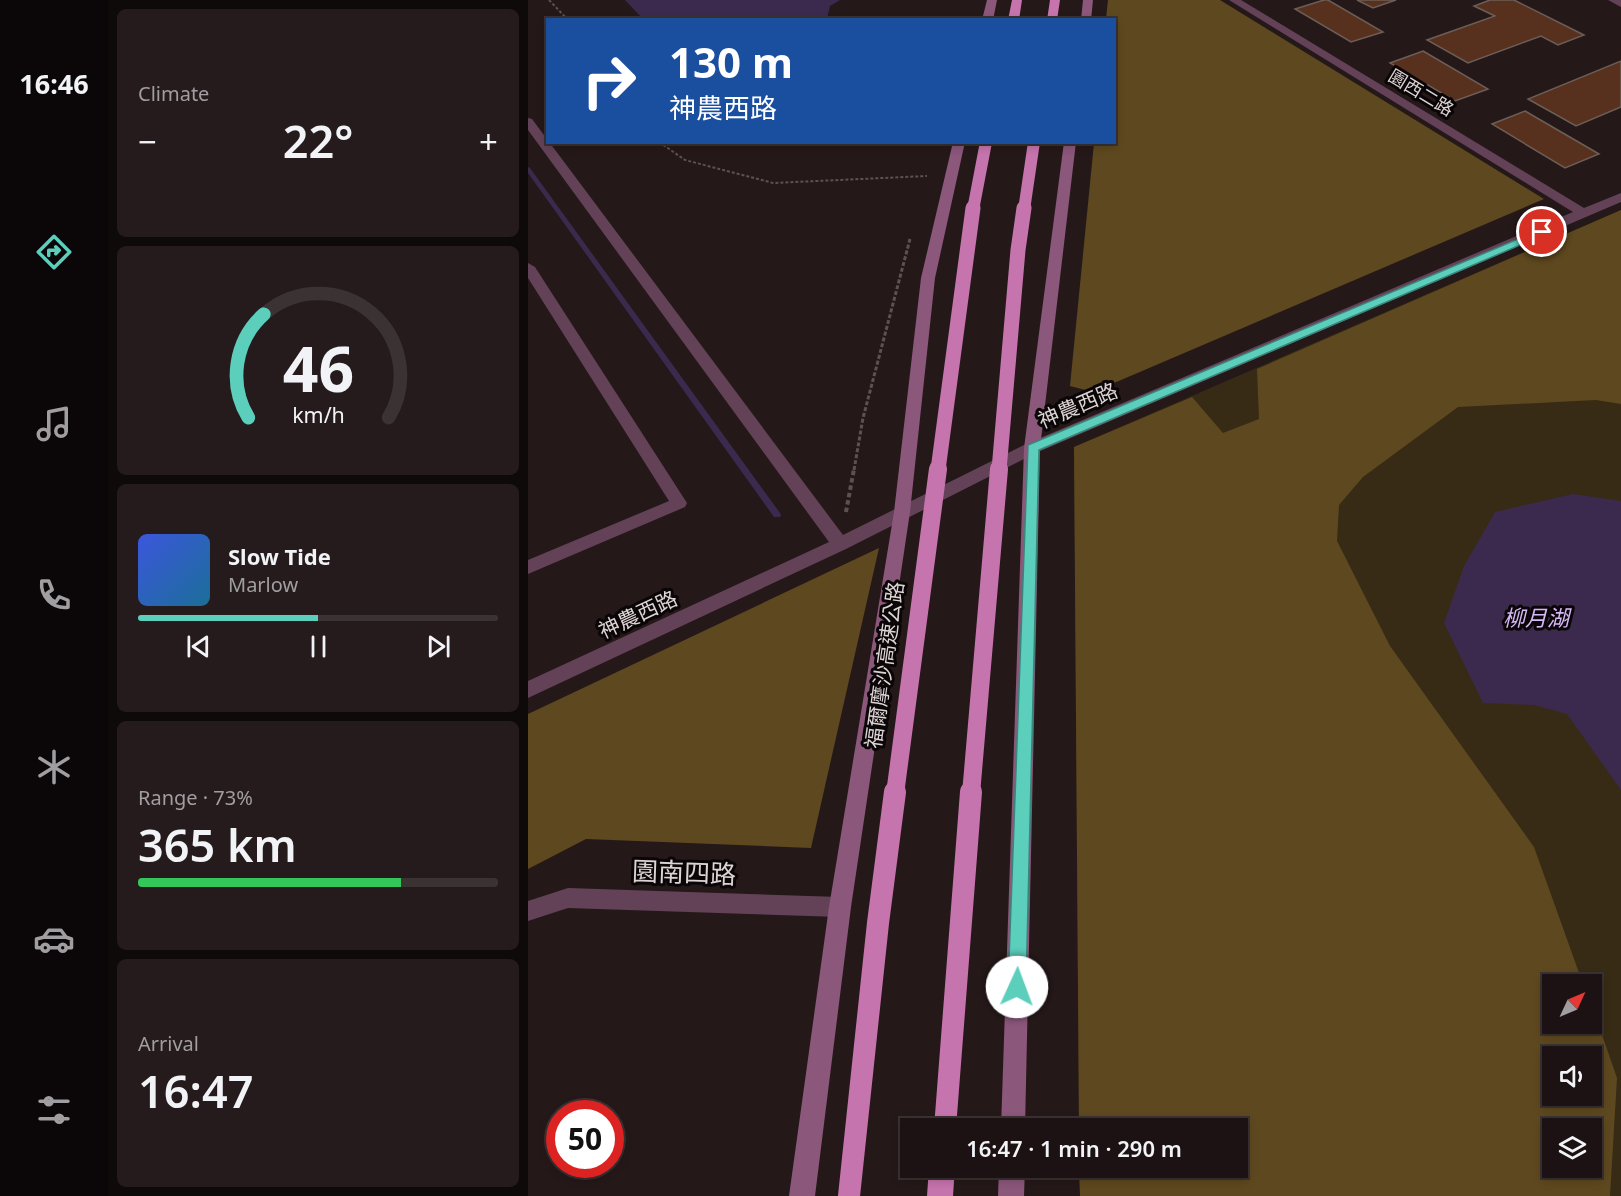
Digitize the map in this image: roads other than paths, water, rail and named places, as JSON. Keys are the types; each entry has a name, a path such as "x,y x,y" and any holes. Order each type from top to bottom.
{"highway":[{"path":"1012,18 1017,0"},
{"path":"1052,18 1055,0"},
{"name":"福爾摩沙高速公路","path":"849,1196 879,911 974,201 986,144"},
{"path":"946,1118 961,903 1018,250 1034,144"},
{"path":"940,1196 941,1178"}],"main road":[{"path":"988,18 992,0"},
{"path":"1086,18 1088,0"},
{"path":"802,1196 840,907 902,512 928,278 959,144"},
{"path":"1013,1118 1032,448 1070,144"},
{"path":"1011,1196 1012,1178"}],"street":[{"path":"1613,0 1621,4"},
{"name":"園西二路","path":"1240,1 1585,214"},
{"path":"528,122 840,544"},
{"name":"神農西路","path":"528,690 840,544 1032,448 1621,197"},
{"path":"528,267 679,502 528,567"},
{"name":"園南四路","path":"528,911 568,898 840,907"}],"water":[{"path":"625,0 840,0 830,6 827,18 642,18"},
{"name":"柳月湖","path":"1573,494 1621,501 1621,790 1567,714 1534,705 1483,703 1444,623 1464,566 1495,512"}],"waterway":[{"path":"528,169 777,515"}]}
